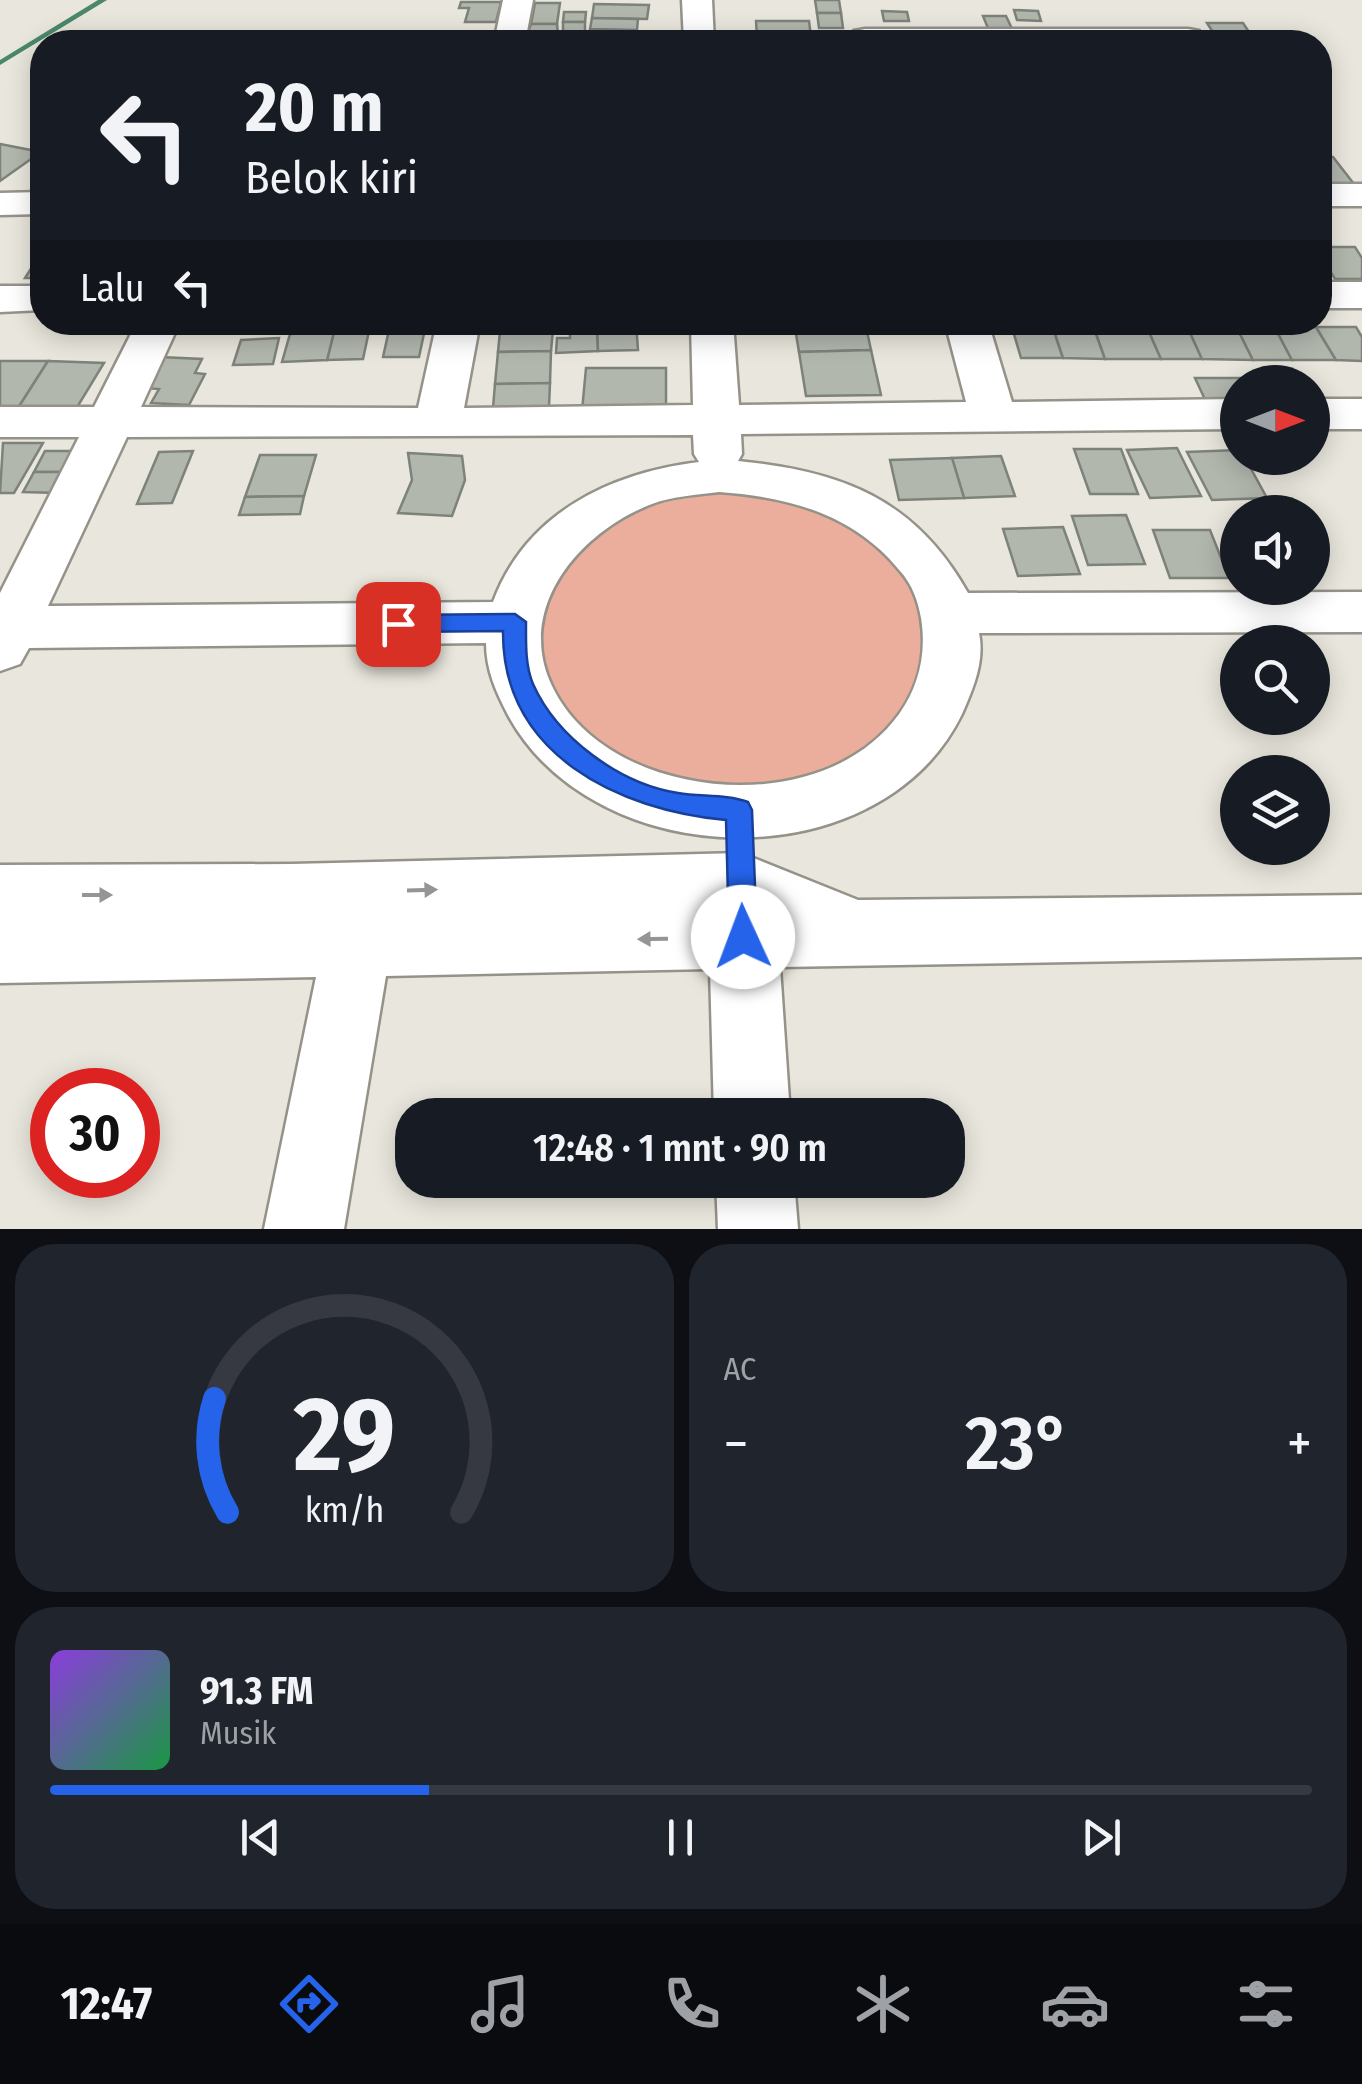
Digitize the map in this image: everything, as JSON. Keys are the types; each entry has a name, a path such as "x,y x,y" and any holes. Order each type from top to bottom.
{"street":[{"path":"512,30 518,0"},
{"path":"697,0 698,30"},
{"path":"857,0 864,30"},
{"path":"1332,195 1362,195"},
{"path":"0,204 30,204"},
{"path":"1332,295 1362,295"},
{"path":"0,299 30,298"},
{"path":"153,335 4,634 515,622"},
{"path":"438,423 456,335"},
{"path":"713,335 719,476"},
{"path":"970,335 993,415"},
{"path":"0,422 438,423 1220,414"},
{"path":"1330,414 1362,414"},
{"path":"719,476 786,482 849,503 876,519 922,561 950,613 952,671 928,728 875,775 840,793 800,805 739,810 676,804 640,794 578,759 554,736 522,686 515,660 515,622 526,582 540,560 579,521 630,494 674,482 719,476"},
{"path":"950,613 1362,612"},
{"path":"739,810 751,1098"},
{"path":"0,895 287,919 358,943 742,909"},
{"path":"0,951 287,919 742,909 856,931 1362,926"},
{"path":"304,1229 358,943"},
{"path":"757,1198 758,1229"}],"shaded area":[{"path":"726,493 786,500 841,522 888,556 920,602 927,630 927,660 915,703 887,739 836,772 769,788 734,790 664,780 602,751 575,728 554,701 542,671 538,640 542,610 571,555 595,533 636,511 674,500"}],"building":[{"path":"815,0 839,0 841,13 817,13"},
{"path":"461,2 501,2 496,22 465,22 469,8 459,8"},
{"path":"535,3 560,3 557,24 531,24"},
{"path":"594,4 649,5 647,19 592,18"},
{"path":"1014,10 1038,11 1041,21 1017,20"},
{"path":"882,11 907,12 909,21 884,21"},
{"path":"564,12 586,12 585,22 563,22"},
{"path":"817,13 841,13 843,28 819,28"},
{"path":"983,16 1006,16 1013,30 989,30"},
{"path":"592,18 638,19 637,30 590,29"},
{"path":"756,21 809,21 810,30 757,30"},
{"path":"563,22 585,22 585,30 563,30"},
{"path":"1207,23 1243,23 1248,30 1212,30"},
{"path":"531,24 557,24 558,30 529,30"},
{"path":"0,144 30,150 30,160 0,181"},
{"path":"1332,157 1333,157 1354,184 1332,184"},
{"path":"1332,247 1355,247 1362,258 1362,279 1335,279"},
{"path":"1332,327 1356,327 1362,337 1362,361 1336,360 1321,335 1332,335"},
{"path":"290,335 333,335 327,360 282,362"},
{"path":"333,335 368,335 363,359 327,360"},
{"path":"388,335 424,335 419,357 383,357"},
{"path":"500,335 553,335 551,351 498,352"},
{"path":"597,335 598,351 556,353 557,338"},
{"path":"597,335 637,335 638,350 598,351"},
{"path":"796,335 868,335 871,350 799,352"},
{"path":"1014,335 1055,335 1063,358 1021,358"},
{"path":"1055,335 1097,335 1105,359 1063,358"},
{"path":"1097,335 1150,335 1161,359 1105,359"},
{"path":"1150,335 1191,335 1202,359 1161,359"},
{"path":"1191,335 1240,335 1253,360 1202,359"},
{"path":"1240,335 1279,335 1292,360 1253,360"},
{"path":"1279,335 1321,335 1336,360 1292,360"},
{"path":"279,338 273,364 233,365 241,340"},
{"path":"871,350 881,395 806,396 799,352"},
{"path":"551,351 550,383 495,384 498,352"},
{"path":"160,357 202,359 195,373 205,374 189,405 151,403 159,389 143,388"},
{"path":"0,361 48,361 18,408 0,407"},
{"path":"48,361 104,363 76,409 18,408"},
{"path":"586,368 666,368 666,411 582,411"},
{"path":"1195,378 1220,378 1220,406 1208,406"},
{"path":"550,383 549,407 493,408 495,384"},
{"path":"3,443 43,443 14,493 0,493"},
{"path":"1177,448 1201,496 1150,498 1127,450"},
{"path":"1074,449 1121,449 1138,494 1090,494"},
{"path":"45,451 79,451 68,472 34,472"},
{"path":"193,451 172,503 137,504 159,452"},
{"path":"1220,451 1220,475 1254,475 1265,495 1220,495 1220,500 1212,500 1187,452"},
{"path":"408,453 462,456 465,480 452,516 398,513 412,480"},
{"path":"260,455 316,455 304,496 245,497"},
{"path":"1001,456 1015,496 964,498 952,458"},
{"path":"952,458 964,498 899,500 890,460"},
{"path":"34,472 68,472 58,493 23,492"},
{"path":"304,496 300,514 239,515 245,497"},
{"path":"1126,515 1145,564 1088,565 1072,516"},
{"path":"1063,527 1080,574 1018,576 1003,529"},
{"path":"1153,530 1210,530 1220,555 1220,578 1170,578"}],"waterway":[{"path":"54,30 103,0"},
{"path":"0,63 30,45"}],"route":[{"path":"398,624 515,622 515,660 522,686 535,712 578,759 640,794 676,804 739,810 743,937"}]}
